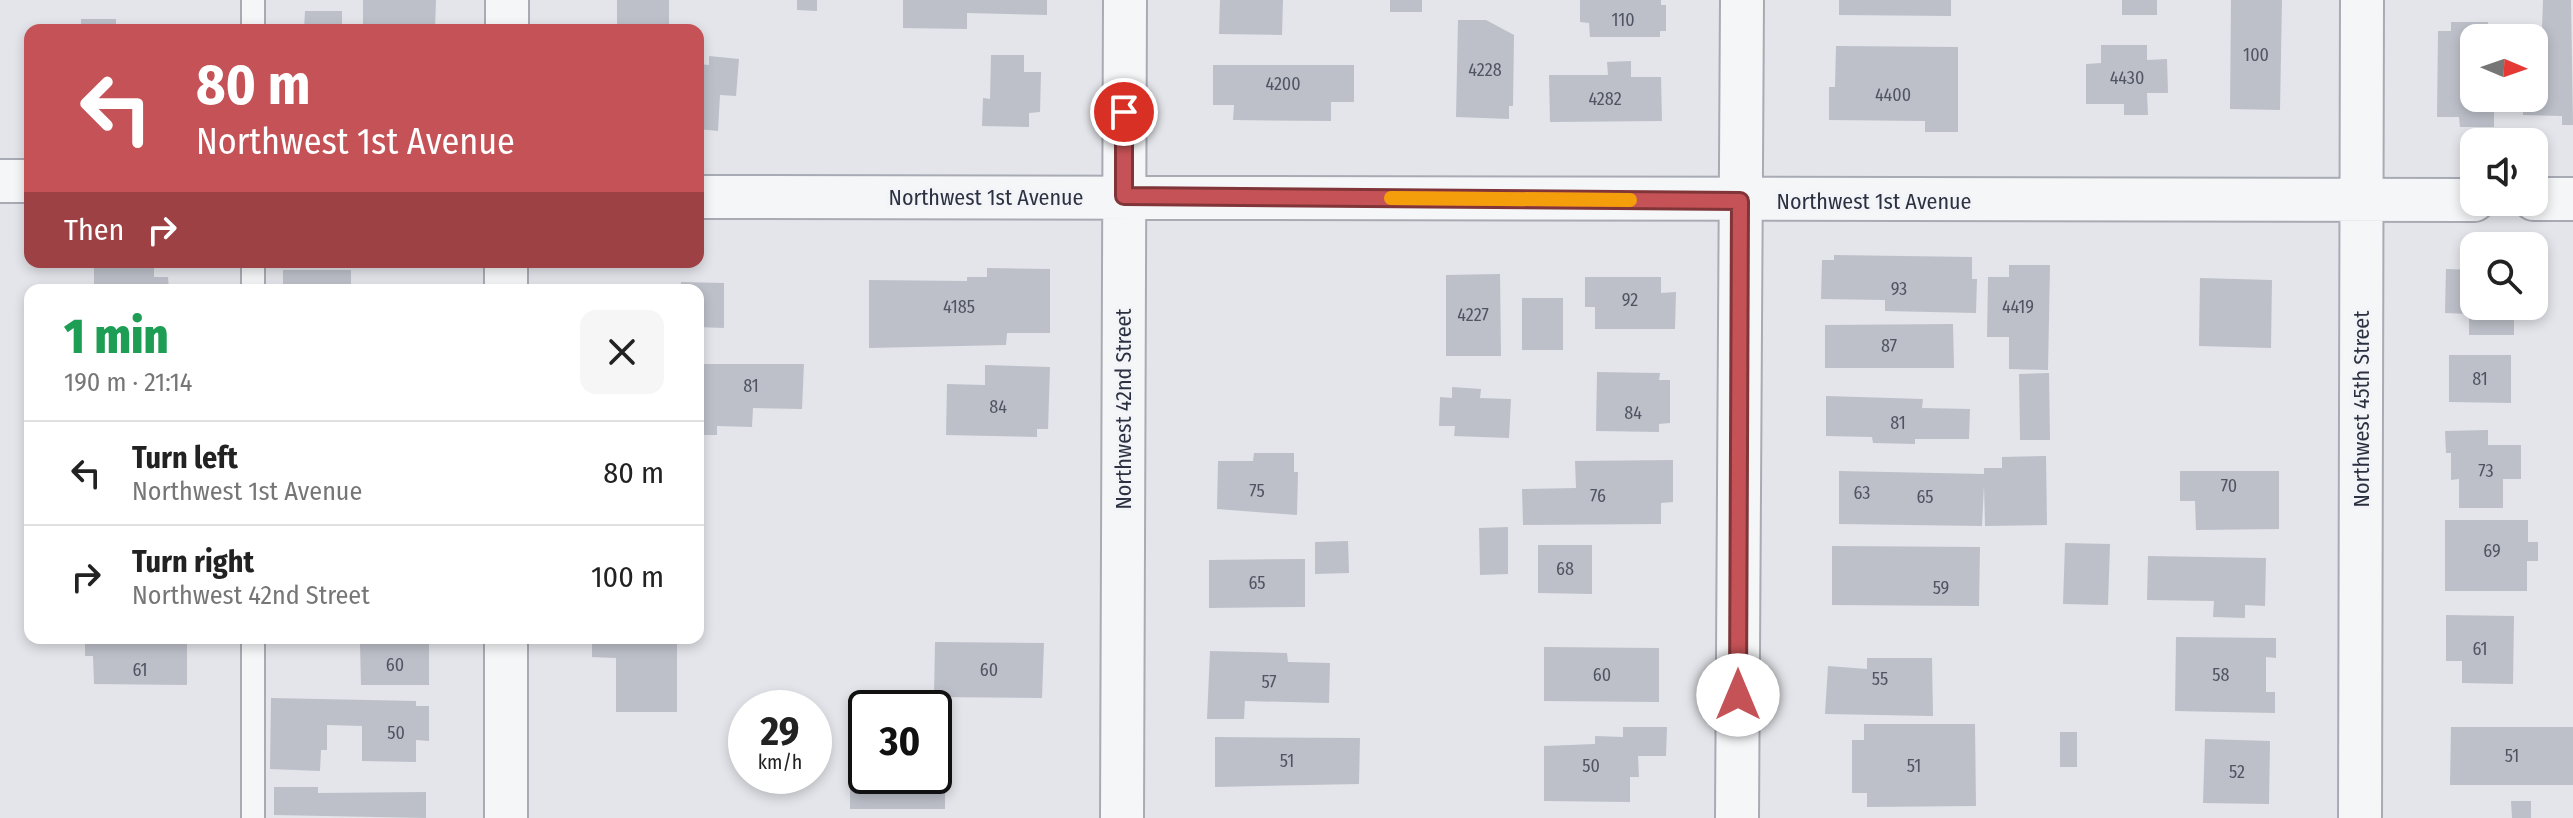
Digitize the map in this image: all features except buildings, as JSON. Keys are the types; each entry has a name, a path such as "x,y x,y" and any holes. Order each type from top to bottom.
{"street":[{"path":"507,0 507,24"},
{"name":"Northwest 42nd Street","path":"1122,818 1125,0"},
{"path":"1737,818 1742,0"},
{"name":"Northwest 45th Street","path":"2360,818 2362,0"},
{"path":"0,181 24,181"},
{"name":"Northwest 1st Avenue","path":"704,197 2460,200"},
{"path":"2548,199 2573,199"},
{"path":"506,644 506,818"}],"lane":[{"path":"253,0 253,24"},
{"path":"253,644 253,818"}],"slow traffic":[{"path":"1391,198 1630,200"}],"route":[{"path":"1124,112 1124,196 1740,201 1738,695"}]}
